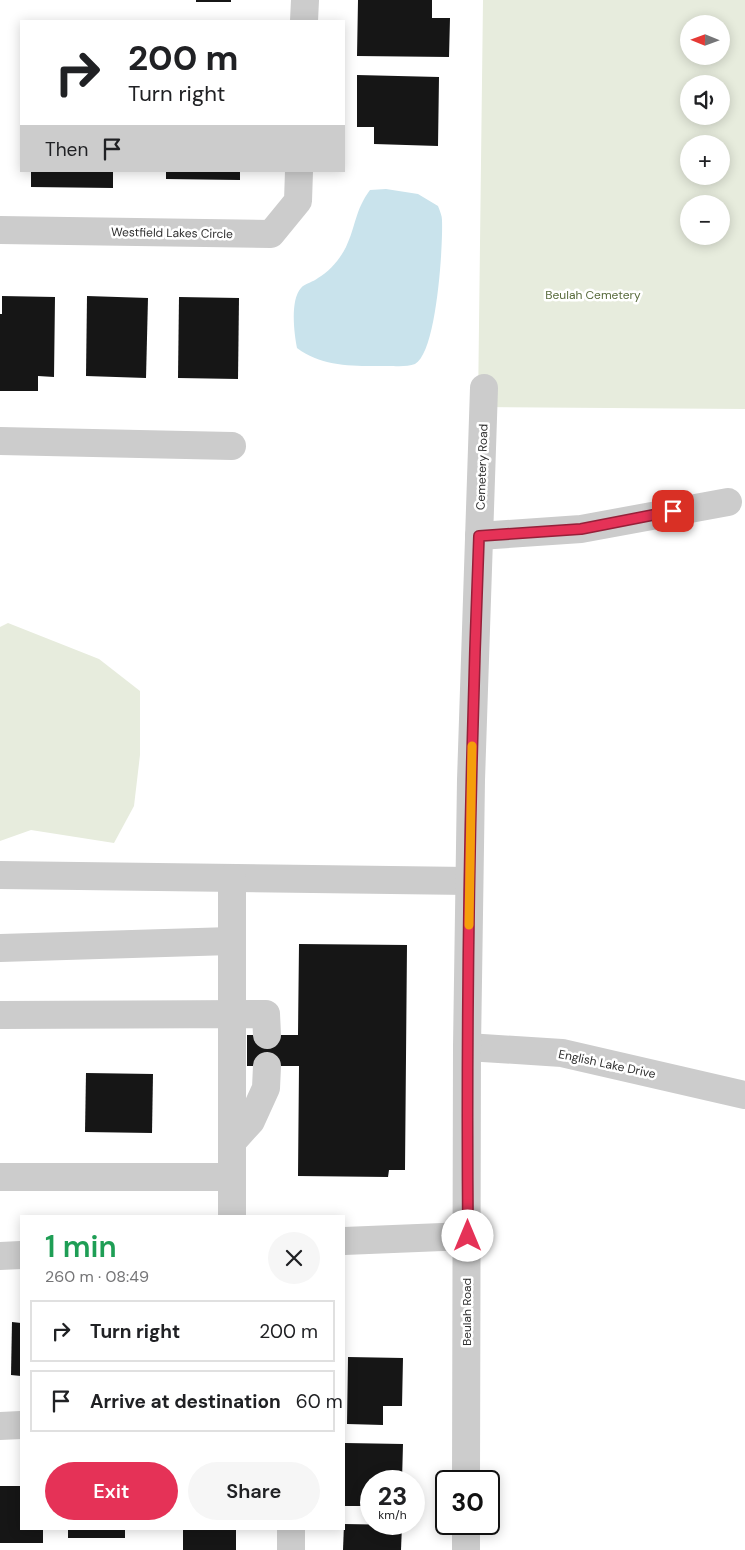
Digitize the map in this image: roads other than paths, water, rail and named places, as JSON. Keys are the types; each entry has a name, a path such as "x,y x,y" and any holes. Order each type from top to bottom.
{"street":[{"path":"304,20 305,0"},
{"name":"Westfield Lakes Circle","path":"0,230 272,234 298,201 299,172"},
{"name":"Cemetery Road","path":"468,1236 467,1047 471,758 484,388"},
{"path":"0,441 232,446"},
{"path":"479,536 581,529 728,502"},
{"path":"0,875 469,881"},
{"path":"232,878 232,1215"},
{"path":"0,948 231,941"},
{"path":"0,1015 266,1014 267,1035"},
{"name":"English Lake Drive","path":"467,1047 562,1053 745,1095"},
{"path":"232,1142 251,1121 266,1088 267,1066"},
{"path":"0,1177 232,1177"},
{"path":"345,1241 468,1236"},
{"name":"Beulah Road","path":"466,1470 468,1236"},
{"path":"0,1256 20,1255"},
{"path":"0,1426 20,1425"},
{"path":"291,1530 291,1550"},
{"path":"466,1535 466,1550"}],"water":[{"path":"386,189 418,194 438,206 442,217 440,274 437,297 429,340 423,355 415,364 409,366 352,366 329,362 307,355 297,348 294,308 298,293 303,286 327,272 341,256 361,204 370,190"}],"park label":[{"name":"Beulah Cemetery","path":"593,295"}]}
